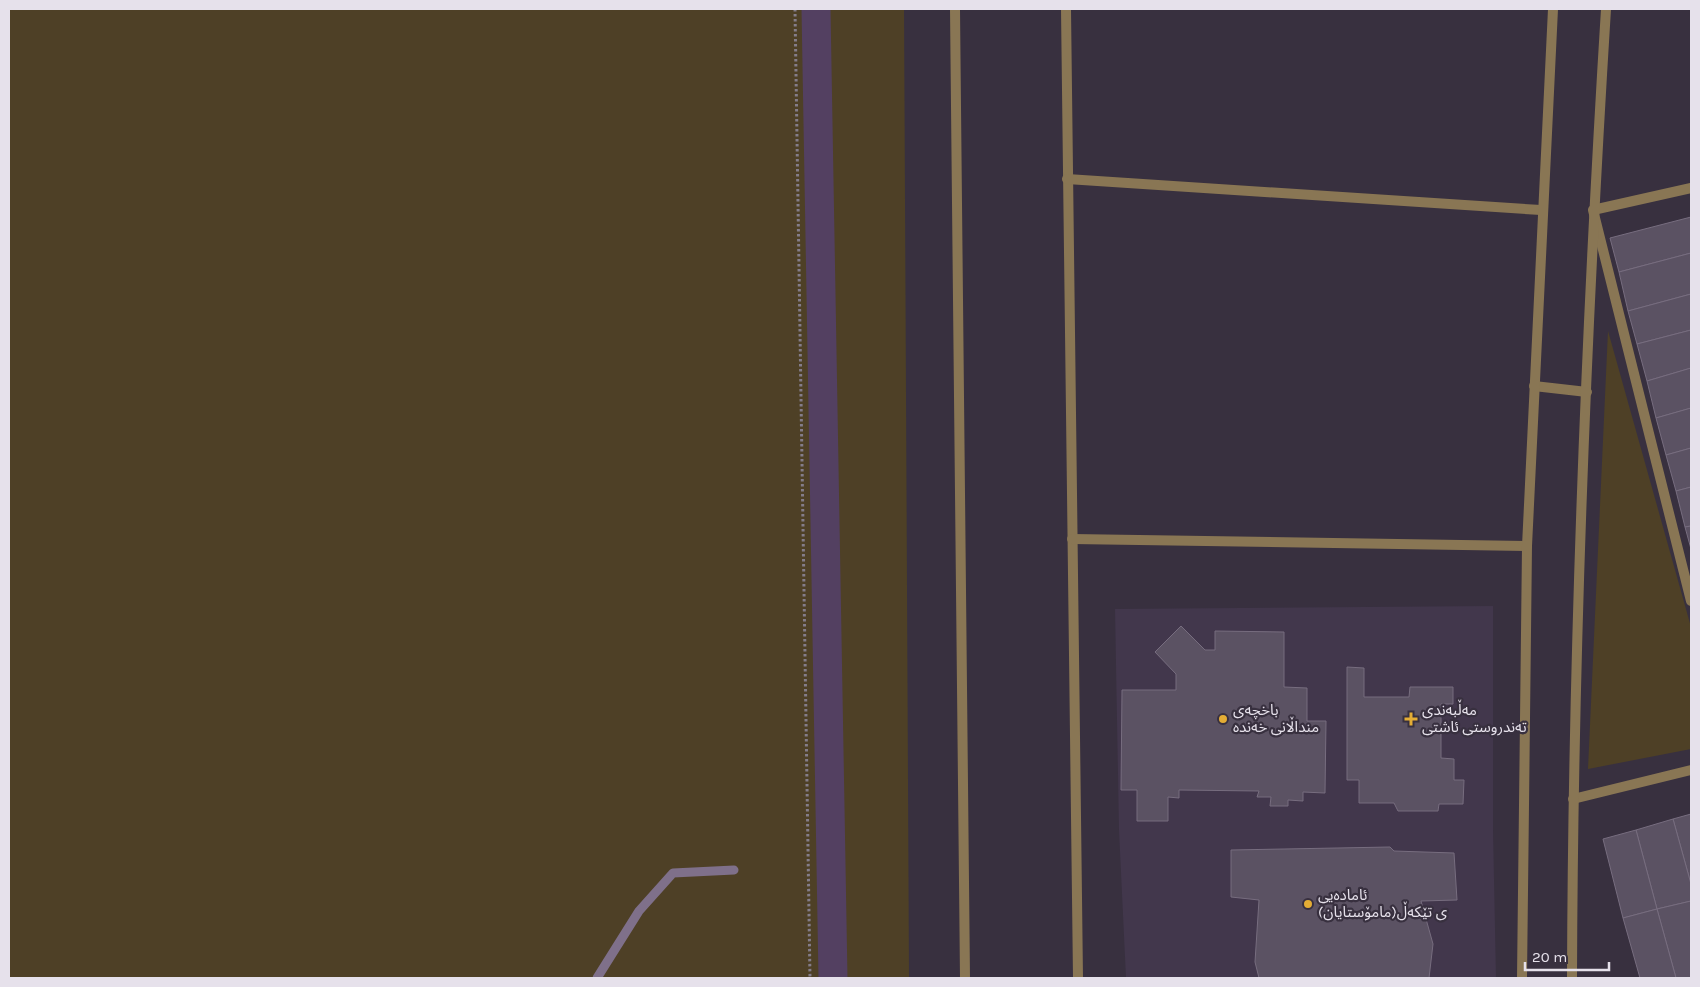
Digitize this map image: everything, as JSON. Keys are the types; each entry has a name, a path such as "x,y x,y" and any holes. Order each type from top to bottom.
{"street":[{"path":"955,9 965,978"},
{"path":"1066,9 1078,978"},
{"path":"1522,978 1527,546 1541,210 1553,9"},
{"path":"1572,978 1573,799 1593,210 1606,9"},
{"path":"1067,179 1541,210"},
{"path":"1593,210 1691,188"},
{"path":"1593,210 1691,600"},
{"path":"1534,386 1587,392"},
{"path":"1072,539 1527,546"},
{"path":"1573,799 1691,770"}],"path":[{"path":"795,9 810,978"}],"shaded area":[{"path":"9,9 904,9 909,978 9,978"},
{"path":"1608,331 1691,627 1691,749 1588,769"},
{"path":"1493,606 1493,830 1496,978 1126,978 1119,830 1115,609"}],"building":[{"path":"1691,217 1691,253 1619,272 1610,238"},
{"path":"1691,253 1691,294 1628,311 1619,272"},
{"path":"1691,294 1691,330 1637,344 1628,311"},
{"path":"1691,330 1691,368 1647,381 1637,344"},
{"path":"1691,368 1691,408 1656,418 1647,381"},
{"path":"1691,408 1691,448 1666,455 1656,418"},
{"path":"1691,448 1691,487 1676,491 1666,455"},
{"path":"1691,487 1691,526 1685,527 1676,491"},
{"path":"1691,526 1691,549 1685,527"},
{"path":"1181,626 1205,650 1215,650 1215,631 1284,632 1284,687 1307,688 1307,721 1326,721 1325,793 1303,792 1303,801 1288,800 1288,806 1270,806 1271,797 1257,797 1259,791 1179,790 1179,798 1168,797 1168,821 1137,821 1137,790 1121,790 1122,690 1176,690 1176,674 1155,652"},
{"path":"1347,667 1364,668 1364,697 1409,697 1410,687 1453,687 1453,704 1441,704 1441,758 1454,759 1454,780 1464,780 1463,804 1439,804 1438,811 1398,811 1394,803 1359,803 1359,780 1347,780"},
{"path":"1691,814 1691,884 1673,819"},
{"path":"1673,819 1691,884 1691,901 1657,909 1636,830"},
{"path":"1636,830 1657,909 1623,918 1603,839"},
{"path":"1390,847 1394,851 1454,853 1457,900 1421,901 1433,944 1429,978 1259,978 1255,962 1259,900 1231,897 1231,850"},
{"path":"1691,901 1691,978 1676,978 1657,909"},
{"path":"1657,909 1676,978 1640,978 1623,918"}],"waterway":[{"path":"816,9 833,978"},
{"path":"597,978 639,911 673,873 734,870"}],"place":[{"name":"باخچەی منداڵانی خەندە","path":"1223,719"},
{"name":"مەڵبەندی تەندروستی ئاشتی","path":"1411,719"},
{"name":"ئامادەیی (مامۆستایان)ی تێکەڵ","path":"1308,904"}]}
